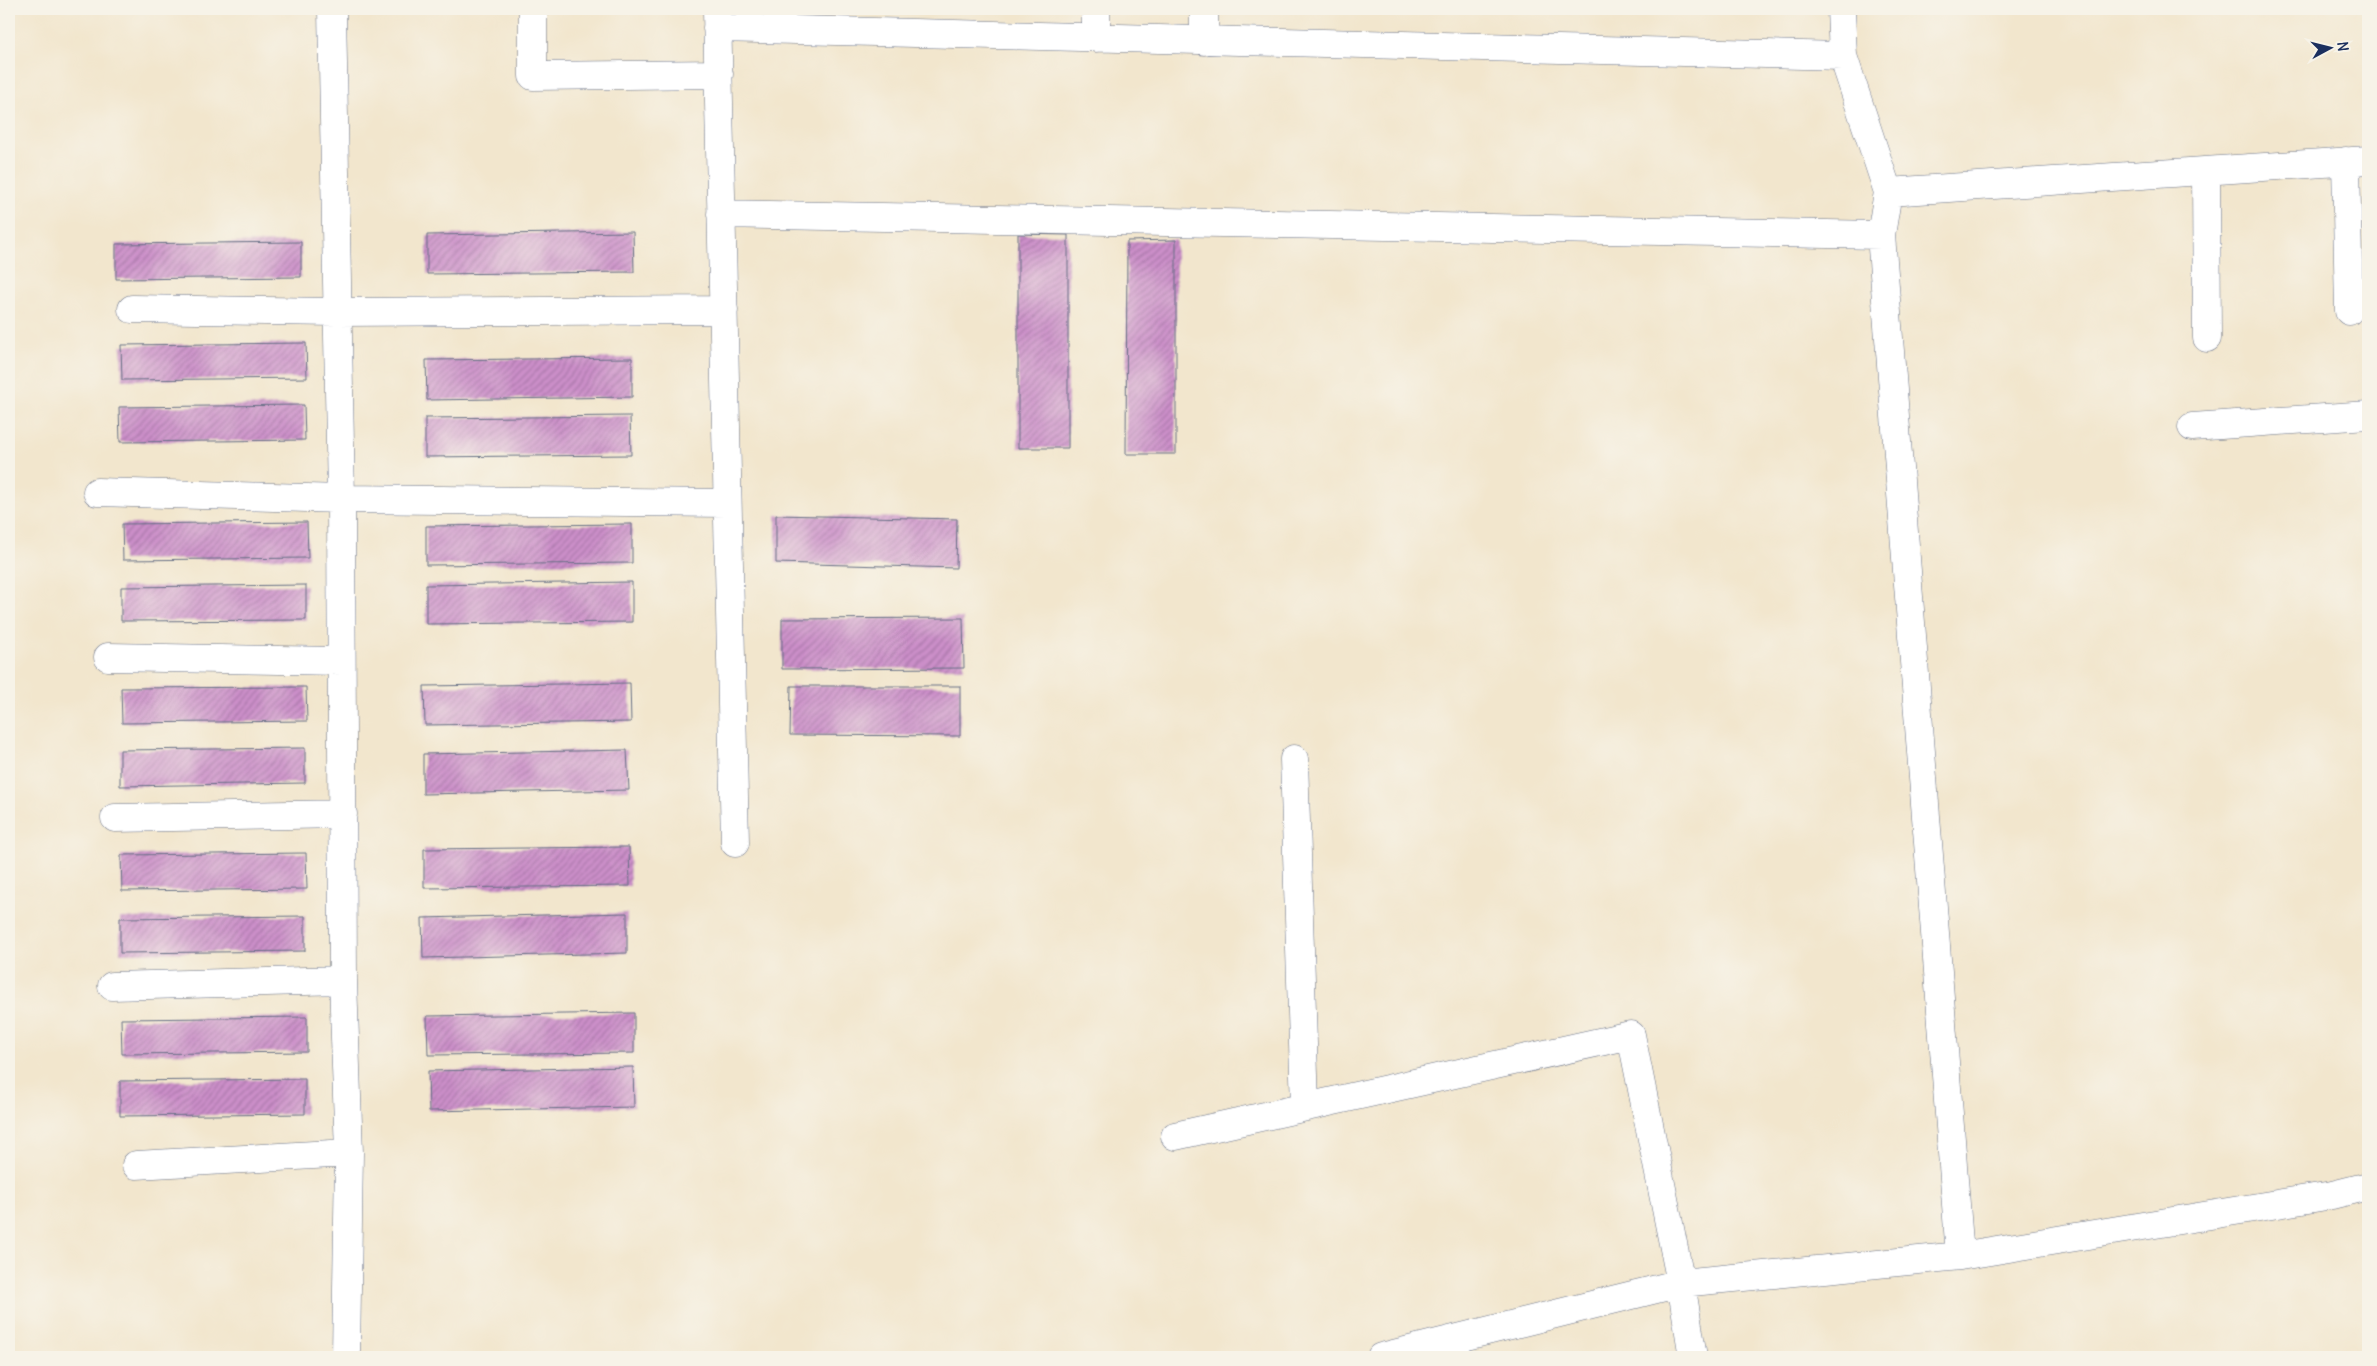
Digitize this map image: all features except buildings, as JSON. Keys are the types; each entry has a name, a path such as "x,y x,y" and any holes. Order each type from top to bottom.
{"street":[{"path":"332,9 336,312 342,499 343,980 349,1153 346,1357"},
{"path":"532,9 533,76 719,74"},
{"path":"1096,9 1096,38"},
{"path":"1204,9 1204,41"},
{"path":"1841,9 1843,56 1888,192 1881,235 1960,1256"},
{"path":"735,843 717,18 1096,38 1843,56"},
{"path":"1888,192 2357,161 2349,311"},
{"path":"2206,171 2207,338"},
{"path":"721,214 1881,235"},
{"path":"132,309 336,312 724,310"},
{"path":"2192,427 2368,415"},
{"path":"97,492 342,499 727,503"},
{"path":"108,657 341,661"},
{"path":"1294,759 1305,1107"},
{"path":"115,818 343,814"},
{"path":"112,986 343,980"},
{"path":"1175,1136 1631,1035 1681,1283 1693,1357"},
{"path":"136,1165 349,1153"},
{"path":"1381,1357 1681,1283 1960,1256 2332,1194 2368,1186"}]}
